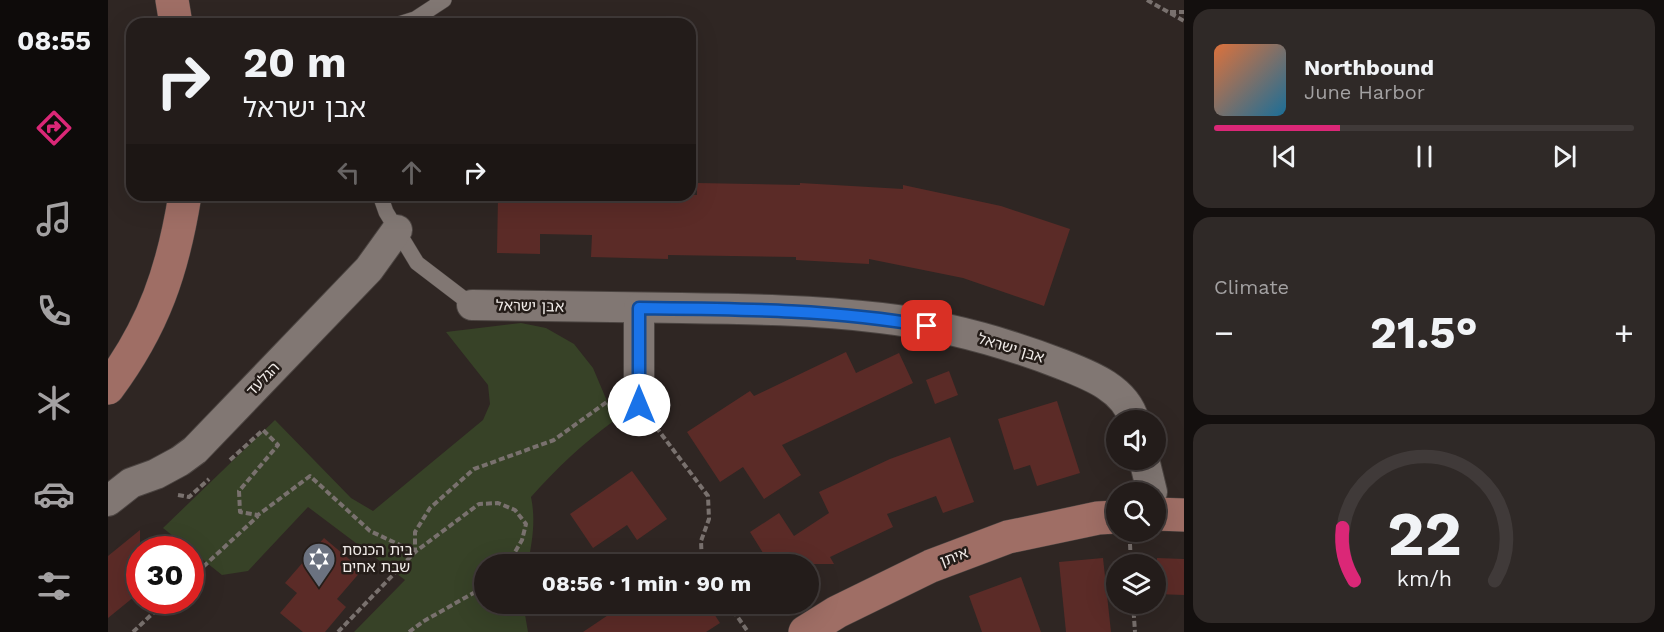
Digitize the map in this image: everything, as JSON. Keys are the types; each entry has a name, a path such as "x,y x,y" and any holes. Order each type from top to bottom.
{"street":[{"path":"172,0 175,18"},
{"path":"108,388 135,350 155,310 169,268 184,201"},
{"name":"הגלעד","path":"108,501 131,483 156,474 195,450 369,269 397,230"},
{"name":"אבן ישראל","path":"472,305 790,310 882,318 950,330 1029,351 1088,375 1113,390 1130,410"},
{"path":"639,308 639,393"},
{"name":"איתן","path":"805,632 837,612 931,566 1008,537 1098,518 1106,522"}],"lane":[{"path":"415,18 444,0"},
{"path":"382,201 386,212 417,263 472,305"}],"path":[{"path":"1147,0 1184,21"},
{"path":"1169,13 1184,12"},
{"path":"415,552 415,532 430,508 474,469 554,440 639,393 708,496 709,519 701,541 702,554"},
{"path":"222,467 262,430 278,445 239,491 240,512 258,515"},
{"path":"177,494 189,497 213,475"},
{"path":"204,566 258,515 310,476 370,531 415,552"},
{"path":"338,632 415,552 479,504 498,503 515,510 526,524 522,540 514,554"},
{"path":"409,632 474,593"},
{"path":"133,632 153,614"},
{"path":"736,614 748,632"},
{"path":"1134,614 1135,632"}],"green space":[{"path":"521,323 546,328 574,344 593,368 615,420 571,456 531,497 533,523 530,554 474,554 474,614 525,614 528,632 354,632 405,580 308,507 248,571 222,575 204,561 204,536 173,536 163,528 275,420 351,498 373,511 483,420 490,404 488,385 446,332"}],"building":[{"path":"697,183 800,185 800,183 903,189 903,185 1001,206 1070,229 1044,306 963,278 869,259 869,264 796,260 796,257 668,255 668,259 591,257 592,235 540,234 540,254 497,253 498,201 696,201"},
{"path":"846,352 856,373 899,353 913,383 782,445 801,475 764,499 743,467 720,482 687,432 750,391 754,396"},
{"path":"949,371 958,395 935,404 926,380"},
{"path":"1057,401 1080,473 1037,486 1030,465 1014,470 998,419"},
{"path":"950,437 974,502 943,513 936,496 887,514 893,527 830,557 834,564 819,564 819,554 764,554 750,532 779,513 794,536 829,513 819,492 890,459"},
{"path":"632,471 667,519 637,540 627,525 593,548 570,514"},
{"name":"בית הכנסת שבת אחים","path":"324,538 362,570 337,599 346,607 325,632 303,632 280,613 297,593 285,583"},
{"path":"126,541 126,603 108,618 108,556"},
{"path":"1103,558 1106,614 1109,614 1111,632 1066,632 1059,562"},
{"path":"1166,558 1184,559 1184,595 1166,594"},
{"path":"1021,577 1041,632 982,632 969,596"},
{"path":"610,614 714,614 720,623 706,632 583,632"}],"place":[{"name":"בית הכנסת שבת אחים","path":"319,588"}],"route":[{"path":"639,405 639,308 790,310 882,318 927,326"}]}
